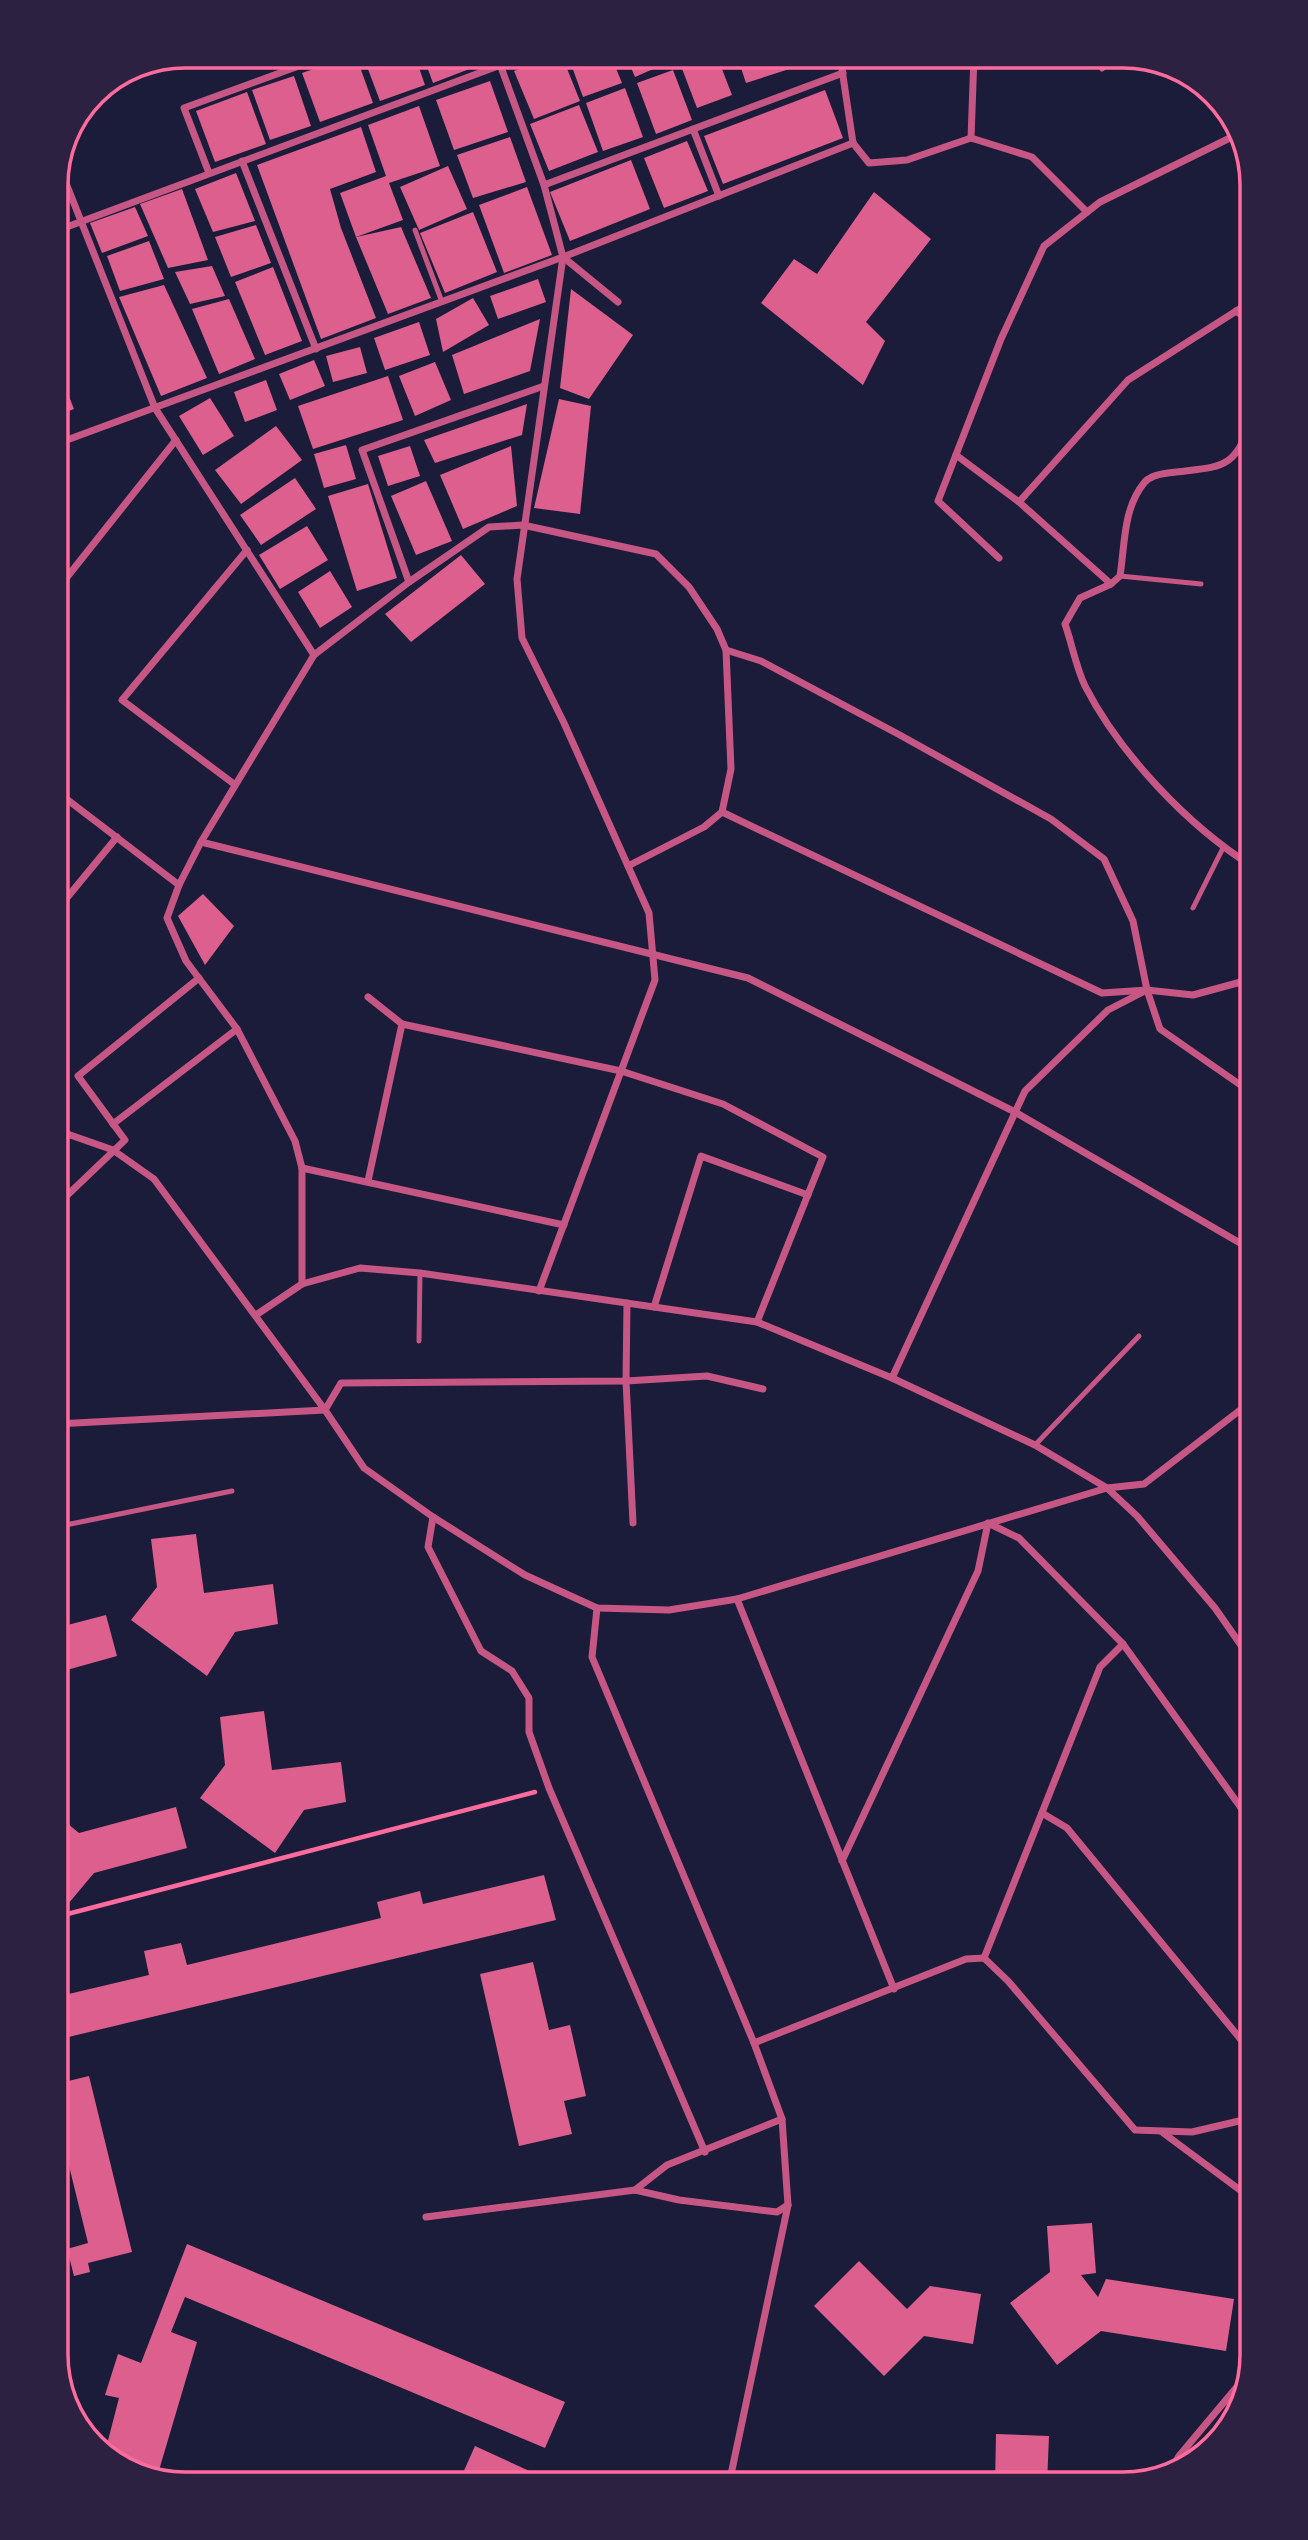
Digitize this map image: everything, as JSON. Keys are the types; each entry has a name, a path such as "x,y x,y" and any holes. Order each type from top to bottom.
{"street":[{"path":"209,173 184,108 293,68"},
{"path":"69,226 492,68"},
{"path":"502,68 544,186 563,257 517,579 522,638 564,723 649,913 655,952 655,980 539,1291"},
{"path":"842,69 853,143 869,163 907,160 971,138 1032,157 1087,212"},
{"path":"971,138 974,69"},
{"path":"544,186 843,73"},
{"path":"693,129 719,196"},
{"path":"999,558 938,500 1001,339 1044,246 1100,202 1230,138"},
{"path":"69,439 563,257 853,143"},
{"path":"242,161 316,349"},
{"path":"69,189 155,408 314,655"},
{"path":"563,257 618,302"},
{"path":"1018,502 1128,380 1240,308"},
{"path":"1236,311 1240,314"},
{"path":"410,582 362,450 544,386"},
{"path":"69,576 176,440"},
{"path":"1240,449 1232,460 1219,466 1159,474 1145,482 1126,518 1120,576 1111,584 1080,598 1065,624 1084,684 1131,757 1223,848 1240,859"},
{"path":"956,455 1018,502 1111,584"},
{"path":"302,1284 302,1168 295,1141 237,1030 186,961 167,918 179,886 201,842 314,655 410,582 489,527 523,525 656,554 689,587 717,629 726,650 731,769 722,812 704,827 628,866"},
{"path":"234,784 122,700 247,550"},
{"path":"726,650 761,661 898,734 1051,819 1104,859 1133,921 1147,990 1160,1029 1240,1085"},
{"path":"69,801 179,886"},
{"path":"722,812 1102,993 1147,990 1193,995 1240,982"},
{"path":"69,896 117,837"},
{"path":"201,842 655,952 748,978 1015,1112 1240,1243"},
{"path":"69,1194 125,1140 78,1076 199,978"},
{"path":"892,1378 1025,1091 1108,1010 1147,990"},
{"path":"368,997 402,1024 621,1071 723,1104 823,1157 757,1322"},
{"path":"368,1181 402,1024"},
{"path":"113,1124 237,1030"},
{"path":"69,1134 113,1150 154,1179 326,1410 364,1468 433,1517 525,1575 597,1608 669,1610 737,1599 1107,1488 1144,1484 1240,1410"},
{"path":"654,1307 701,1156 808,1195"},
{"path":"302,1168 564,1225"},
{"path":"256,1315 302,1284 360,1268 420,1273 757,1322 892,1378 1035,1445 1107,1488 1137,1516 1215,1608 1240,1644"},
{"path":"627,1303 626,1381 633,1523"},
{"path":"326,1410 341,1383 626,1381 707,1376 763,1389"},
{"path":"68,1423 326,1410"},
{"path":"433,1517 428,1547 481,1651 512,1671 529,1698 528,1732 705,2152"},
{"path":"988,1523 1019,1538 1123,1644 1240,1806"},
{"path":"842,1861 978,1571 988,1523"},
{"path":"737,1599 894,1989"},
{"path":"597,1608 592,1657 754,2043 782,2119 788,2205 732,2472"},
{"path":"984,1958 1100,1667 1123,1644"},
{"path":"1042,1813 1067,1828 1240,2038"},
{"path":"754,2043 966,1959 984,1958 1008,1981 1135,2130 1192,2132 1240,2121"},
{"path":"635,2190 667,2165 782,2119"},
{"path":"1161,2131 1240,2190"},
{"path":"426,2217 635,2190 678,2200 777,2212 788,2205"},
{"path":"1178,2457 1234,2390"}],"lane":[{"path":"415,230 442,302"},
{"path":"1120,576 1201,584"},
{"path":"1193,908 1223,848"},
{"path":"419,1341 420,1273"},
{"path":"1035,1445 1139,1336"},
{"path":"68,1524 232,1491"}],"path":[{"path":"68,1914 550,1788"}],"building":[{"path":"316,68 360,68 373,103 320,122 302,73"},
{"path":"368,68 419,68 425,85 380,101"},
{"path":"428,68 471,68 433,83"},
{"path":"521,68 567,68 580,101 534,119 514,71"},
{"path":"573,68 616,68 622,83 583,97"},
{"path":"631,68 654,68 635,77"},
{"path":"682,69 722,69 732,95 697,108"},
{"path":"741,69 791,69 746,83"},
{"path":"673,70 692,120 656,134 637,83"},
{"path":"294,76 311,126 270,140 252,90"},
{"path":"490,81 508,132 454,150 436,100"},
{"path":"625,88 643,137 603,151 586,103"},
{"path":"825,90 843,138 723,184 704,136"},
{"path":"247,92 266,144 215,162 196,111"},
{"path":"579,105 598,152 549,171 530,124"},
{"path":"419,106 440,166 389,183 403,220 356,237 340,193 386,176 368,125"},
{"path":"361,127 376,172 330,189 341,228 376,318 321,339 257,165"},
{"path":"510,137 526,182 473,198 457,155"},
{"path":"687,141 708,191 664,208 644,158"},
{"path":"631,160 650,209 570,241 550,192"},
{"path":"448,166 467,209 419,230 400,187"},
{"path":"236,173 255,221 213,232 195,189"},
{"path":"527,187 552,255 504,273 479,205"},
{"path":"182,189 208,260 168,268 140,204"},
{"path":"874,192 931,239 866,322 885,341 863,385 761,303 794,259 817,274"},
{"path":"135,207 148,236 102,253 90,223"},
{"path":"473,212 497,272 445,293 420,233"},
{"path":"256,225 271,263 231,277 215,237"},
{"path":"401,227 431,298 388,314 356,237"},
{"path":"149,241 164,279 120,291 107,256"},
{"path":"212,266 225,296 190,304 175,272"},
{"path":"273,267 302,341 265,355 235,282"},
{"path":"538,279 546,302 498,319 490,296"},
{"path":"164,285 207,378 161,396 119,297"},
{"path":"571,289 633,335 589,399 560,388"},
{"path":"473,298 489,325 443,352 436,319"},
{"path":"229,299 255,359 219,374 192,309"},
{"path":"540,319 530,371 464,394 452,355"},
{"path":"419,322 430,355 385,370 374,338"},
{"path":"360,347 367,373 333,382 326,356"},
{"path":"314,360 325,386 290,400 279,374"},
{"path":"435,362 451,400 415,416 399,376"},
{"path":"388,376 403,420 313,449 298,406"},
{"path":"266,380 277,410 245,422 234,392"},
{"path":"69,396 74,409 69,411"},
{"path":"210,398 234,436 203,455 179,416"},
{"path":"559,399 591,406 580,514 534,508"},
{"path":"527,404 522,435 435,463 424,440"},
{"path":"276,426 302,460 241,504 215,470"},
{"path":"346,445 356,479 324,488 314,454"},
{"path":"410,446 420,476 388,486 378,456"},
{"path":"511,446 517,506 463,529 440,475"},
{"path":"295,478 316,509 261,545 240,515"},
{"path":"426,481 452,541 416,555 391,496"},
{"path":"368,484 397,578 357,591 328,496"},
{"path":"307,526 328,560 280,589 259,555"},
{"path":"461,555 485,584 411,642 385,614"},
{"path":"330,571 352,607 320,628 298,592"},
{"path":"203,894 234,926 205,965 178,916"},
{"path":"196,1534 204,1593 273,1584 278,1624 235,1632 207,1676 131,1620 157,1587 151,1539"},
{"path":"106,1615 117,1656 68,1670 68,1625"},
{"path":"264,1711 272,1770 341,1762 346,1802 304,1810 275,1853 200,1798 225,1765 220,1717"},
{"path":"176,1807 187,1848 94,1873 68,1904 68,1824 79,1833"},
{"path":"544,1875 556,1920 68,2037 68,1994 149,1975 144,1951 181,1943 187,1965 381,1918 377,1902 420,1891 423,1904"},
{"path":"533,1962 549,2030 570,2025 586,2096 564,2101 572,2134 519,2146 480,1974"},
{"path":"89,2076 132,2252 88,2263 90,2272 74,2276 68,2249 88,2243 68,2162 68,2081"},
{"path":"1092,2223 1096,2273 1081,2275 1098,2297 1106,2279 1234,2299 1226,2351 1101,2331 1057,2365 1010,2303 1050,2272 1047,2226"},
{"path":"187,2244 565,2402 545,2448 185,2297 171,2332 197,2342 160,2468 134,2460 108,2441 119,2398 105,2395 118,2354 141,2363"},
{"path":"859,2261 907,2309 930,2286 981,2294 973,2344 924,2336 884,2376 814,2306"},
{"path":"996,2434 1049,2436 1048,2472 995,2472"},
{"path":"475,2446 530,2471 464,2471"}]}
